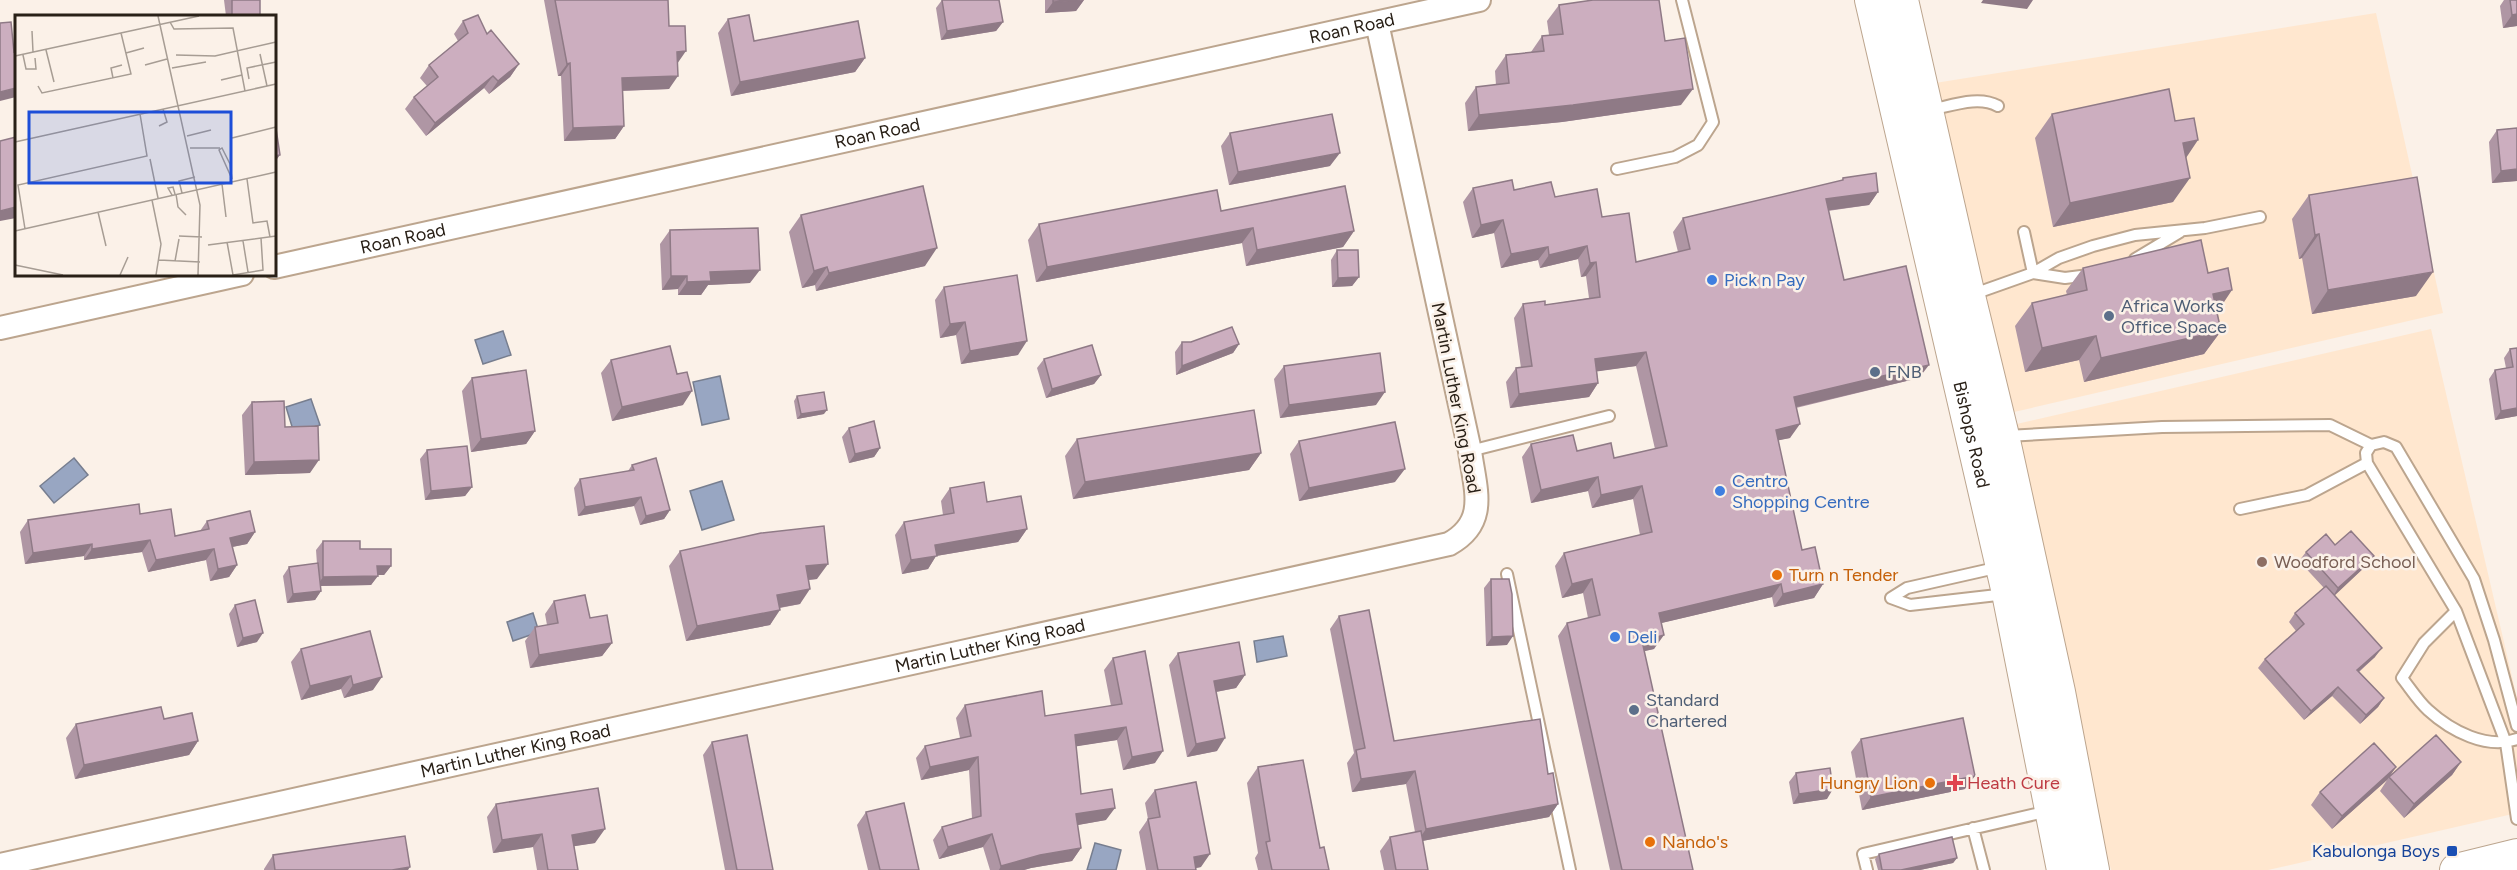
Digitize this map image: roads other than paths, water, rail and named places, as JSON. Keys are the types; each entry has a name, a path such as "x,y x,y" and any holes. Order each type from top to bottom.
{"main road":[{"name":"Bishops Road","path":"1871,0 2018,576"},
{"name":"Bishops Road","path":"1902,0 2003,436 2030,695 2066,808 2093,870"},
{"name":"Bishops Road","path":"2063,870 2066,808"},
{"path":"2456,870 2517,855"}],"street":[{"name":"Roan Road","path":"276,267 1479,0"},
{"name":"Martin Luther King Road","path":"0,865 1449,544 1463,536 1472,524 1478,507 1470,451 1377,23"},
{"path":"0,328 233,276"}],"lane":[{"path":"1617,168 1675,157 1698,145 1713,122 1682,0"},
{"path":"1927,110 1977,101 1990,102 1998,106"},
{"path":"1969,296 2033,273 2059,258 2093,246 2135,235 2205,228 2260,216"},
{"path":"2125,264 2184,230"},
{"path":"2024,232 2033,273"},
{"path":"2033,273 2065,278 2096,274"},
{"path":"1470,451 1609,416"},
{"path":"2003,436 2162,427 2330,425 2371,445 2384,442 2396,447 2475,579 2517,726"},
{"path":"2371,445 2366,453 2367,463 2456,611 2512,741 2517,819"},
{"path":"2240,509 2307,495 2367,463"},
{"path":"1507,574 1570,870"},
{"path":"2018,576 1910,605 1892,598 1907,588 2018,576"},
{"path":"2456,611 2424,643 2402,678 2428,710 2450,726 2481,742 2512,741"},
{"path":"1867,870 1863,854 2066,808"},
{"path":"1973,828 1984,870"}],"water":[{"path":"503,331 511,355 483,364 475,340"},
{"path":"720,376 729,419 702,425 693,382"},
{"path":"311,399 320,425 294,433 286,407"},
{"path":"74,458 88,475 54,503 40,486"},
{"path":"722,481 734,520 702,530 690,491"},
{"path":"533,613 539,632 513,641 507,622"},
{"path":"1283,636 1287,656 1257,662 1254,641"},
{"path":"1095,843 1121,850 1116,870 1087,870"}],"place":[{"name":"Pick n Pay","path":"1712,280"},
{"name":"Africa Works Office Space","path":"2109,316"},
{"name":"FNB","path":"1875,372"},
{"name":"Centro Shopping Centre","path":"1720,491"},
{"name":"Woodford School","path":"2262,562"},
{"name":"Turn n Tender","path":"1777,575"},
{"name":"Deli","path":"1615,637"},
{"name":"Standard Chartered","path":"1634,710"},
{"name":"Hungry Lion","path":"1930,783"},
{"name":"Heath Cure","path":"1955,783"},
{"name":"Nando's","path":"1650,842"},
{"name":"Kabulonga Boys","path":"2452,851"}]}
